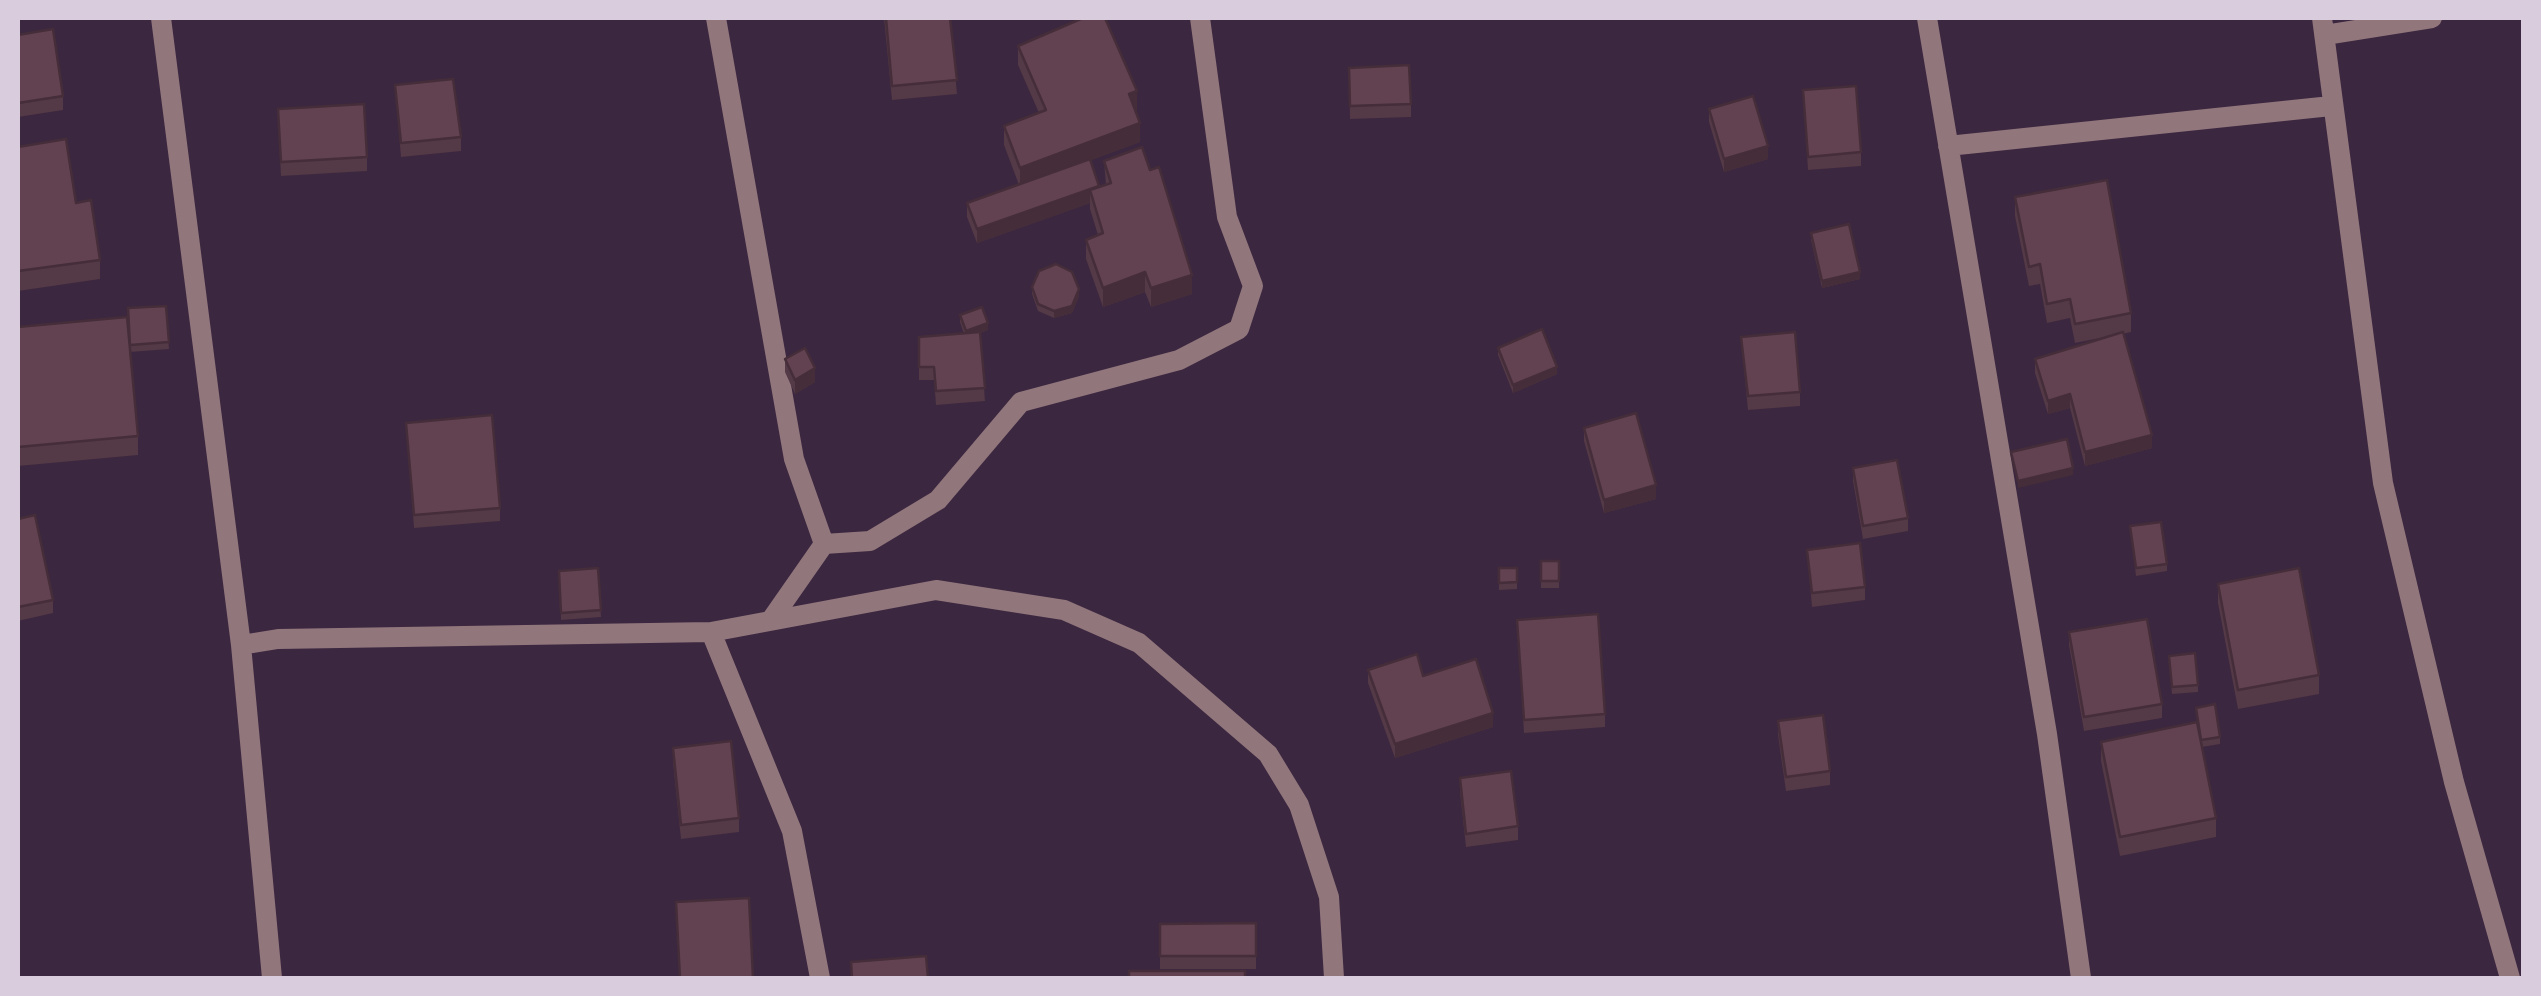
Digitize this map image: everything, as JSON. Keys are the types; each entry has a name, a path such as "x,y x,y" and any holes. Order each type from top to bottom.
{"street":[{"path":"162,18 241,645 272,978"},
{"path":"716,18 794,459 824,544"},
{"path":"824,544 870,542 938,500 1021,402 1179,360 1239,328 1253,286 1226,218 1200,18"},
{"path":"1927,18 2047,734 2081,978"},
{"path":"2432,18 2324,26 2331,106 2383,483 2454,782 2510,978"},
{"path":"1948,146 2331,106"},
{"path":"771,620 824,544"},
{"path":"241,645 278,639 711,632 936,590 1064,610 1139,643 1268,754 1299,805 1328,897 1334,978"},
{"path":"711,632 792,830 820,978"}],"building":[{"path":"886,18 950,18 957,80 892,86"},
{"path":"1083,18 1105,18 1137,91 1129,94 1140,123 1020,168 1004,126 1046,110 1018,46"},
{"path":"53,29 63,96 18,103 18,35"},
{"path":"1409,65 1411,104 1350,106 1349,68"},
{"path":"453,79 461,137 401,143 395,85"},
{"path":"1856,86 1861,152 1808,157 1803,90"},
{"path":"1753,96 1768,146 1724,159 1709,109"},
{"path":"364,104 367,157 281,162 278,109"},
{"path":"66,139 76,203 91,200 100,260 18,271 18,147"},
{"path":"1142,147 1150,170 1159,167 1192,275 1151,288 1145,272 1103,288 1086,240 1103,233 1090,190 1111,183 1104,161"},
{"path":"1090,159 1099,186 977,229 967,203"},
{"path":"2107,180 2131,313 2075,324 2070,299 2047,304 2040,264 2029,267 2015,197"},
{"path":"1849,224 1860,272 1822,281 1811,233"},
{"path":"1056,264 1072,272 1079,289 1072,306 1054,311 1038,304 1032,287 1039,271"},
{"path":"166,306 169,342 130,345 128,308"},
{"path":"982,307 988,323 966,331 960,315"},
{"path":"127,317 138,436 18,447 18,327"},
{"path":"1542,329 1557,367 1513,385 1498,348"},
{"path":"980,332 985,388 936,391 934,367 919,367 919,337"},
{"path":"1795,332 1800,392 1748,396 1741,337"},
{"path":"2123,332 2152,435 2085,452 2070,394 2048,401 2035,359"},
{"path":"805,348 815,368 795,380 785,359"},
{"path":"1636,413 1656,485 1604,500 1584,428"},
{"path":"492,415 500,508 414,515 406,423"},
{"path":"2067,439 2073,468 2018,481 2011,452"},
{"path":"1897,460 1908,518 1863,526 1853,468"},
{"path":"35,515 53,600 18,607 18,519"},
{"path":"2161,522 2167,564 2136,568 2130,526"},
{"path":"1860,543 1865,587 1812,593 1807,550"},
{"path":"1541,561 1559,561 1559,581 1541,581"},
{"path":"598,568 601,610 561,613 559,571"},
{"path":"1499,568 1517,568 1517,582 1499,583"},
{"path":"2299,568 2319,675 2238,690 2218,584"},
{"path":"1598,614 1605,714 1524,720 1517,620"},
{"path":"2147,619 2162,704 2084,717 2069,632"},
{"path":"2195,653 2198,685 2172,687 2169,656"},
{"path":"1417,654 1423,676 1476,659 1493,713 1395,744 1368,670"},
{"path":"2215,704 2220,737 2201,740 2196,708"},
{"path":"1823,715 1830,771 1786,777 1778,721"},
{"path":"2197,722 2216,818 2120,837 2101,742"},
{"path":"731,741 739,818 681,825 673,748"},
{"path":"1511,771 1518,826 1466,834 1460,778"},
{"path":"749,898 753,978 680,978 676,902"},
{"path":"1256,923 1256,956 1160,956 1160,924"},
{"path":"926,956 928,978 852,978 851,962"},
{"path":"1129,971 1245,971 1245,978 1129,978"}]}
